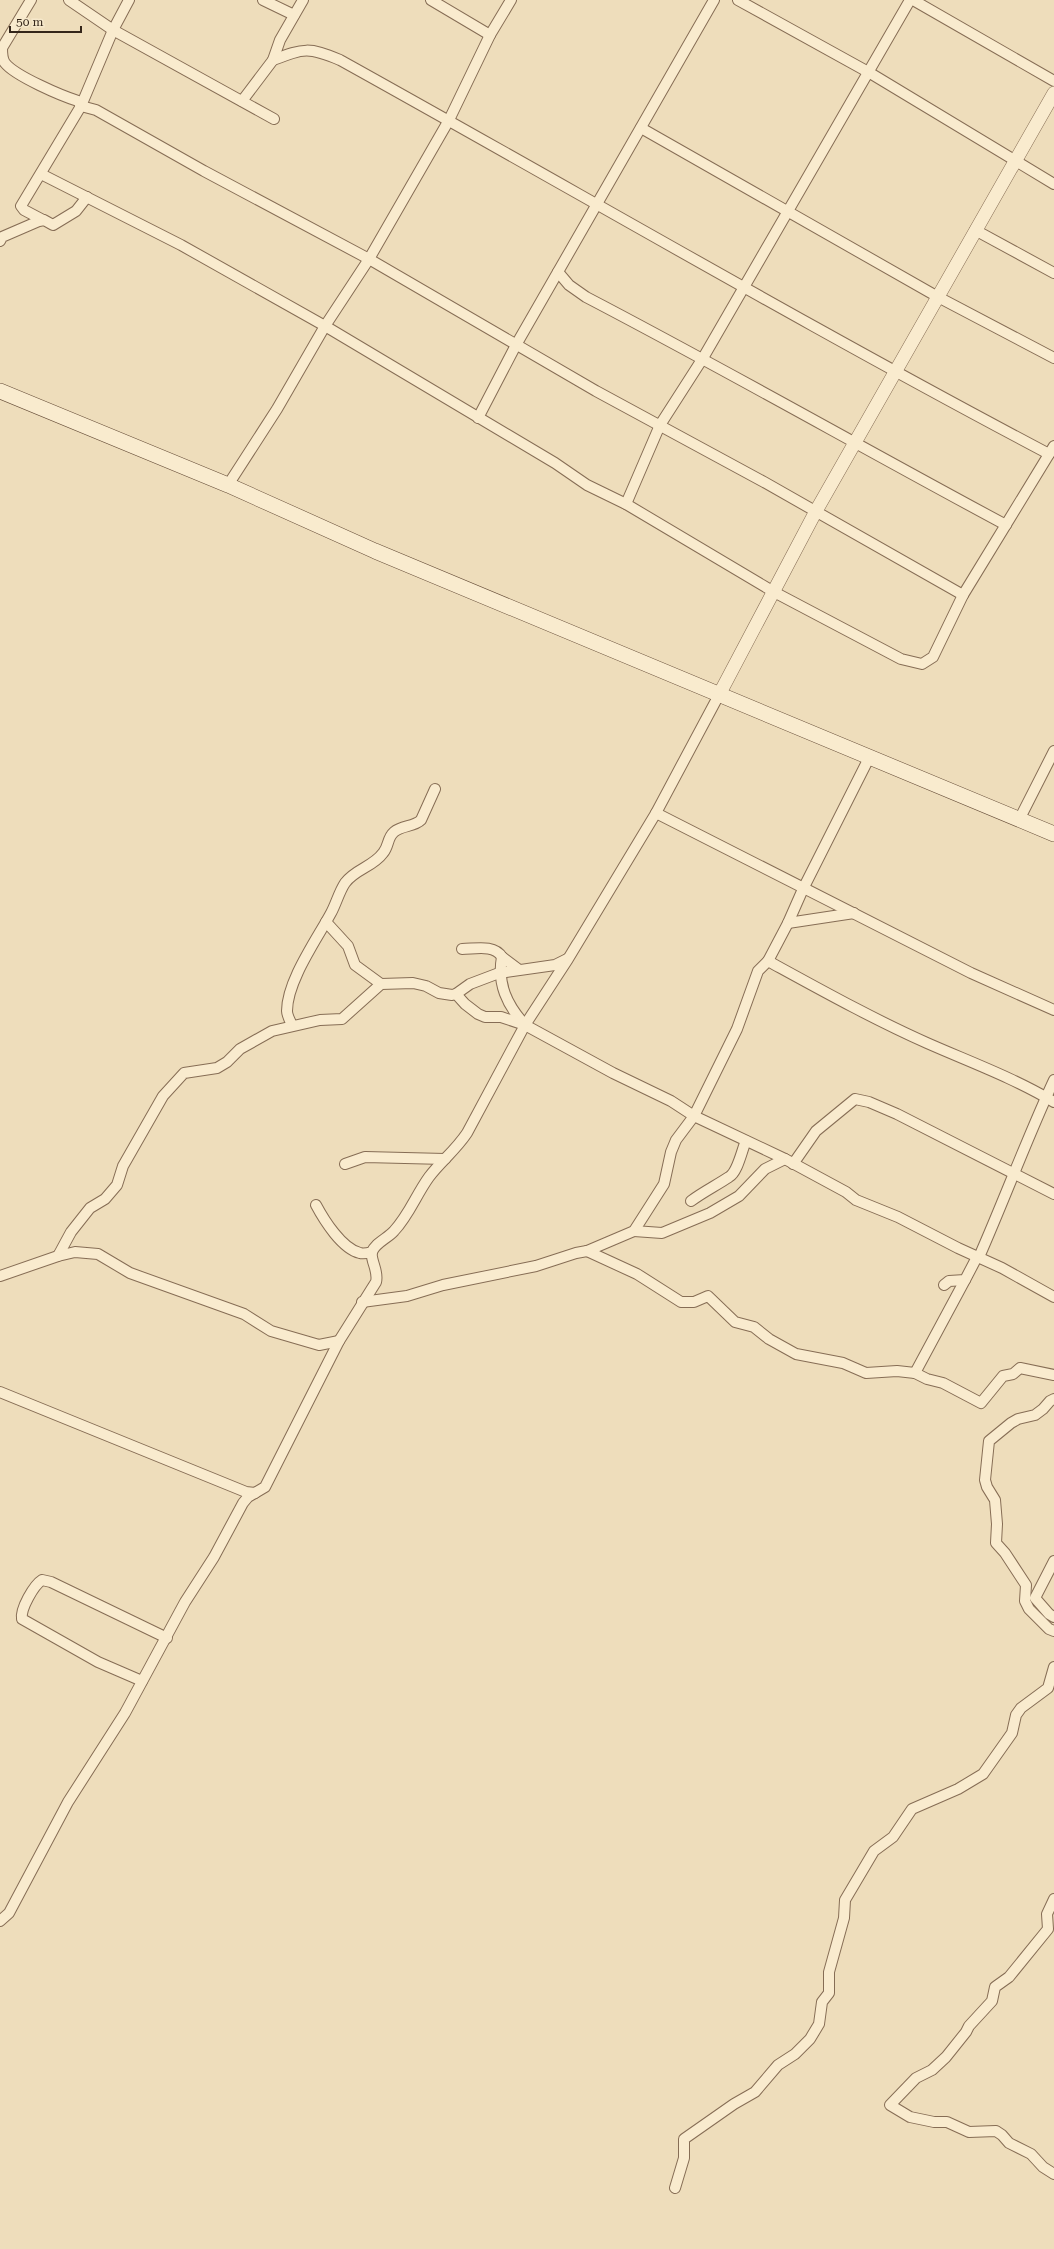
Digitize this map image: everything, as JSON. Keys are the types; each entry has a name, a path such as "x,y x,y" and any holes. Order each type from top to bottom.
{"main road":[{"path":"0,391 228,485 375,551 720,693 1054,834"}],"street":[{"path":"31,0 2,48 2,56 6,64 16,72 62,96 78,101 81,106 96,110 204,171 369,259 516,345 816,511 964,595"},
{"path":"69,0 113,30 274,119"},
{"path":"87,197 68,217 53,225 24,210 21,206 81,106 113,30 129,0"},
{"path":"263,0 294,15"},
{"path":"242,101 273,60 276,47 303,0"},
{"path":"431,0 490,35"},
{"path":"228,485 277,409 325,326 369,259 449,120 490,35 511,0"},
{"path":"478,418 516,345 714,0"},
{"path":"738,0 870,73 1054,184"},
{"path":"626,504 660,426 703,358 912,0 1054,81"},
{"path":"41,174 181,245 325,326 555,463 587,485 626,504 774,592 901,660 922,664 933,657 964,595 1052,450 894,372 598,203 340,60 316,50 298,51 273,60"},
{"path":"0,1921 9,1913 68,1802 125,1713 167,1638 185,1602 214,1557 243,1503 255,1493 266,1488 339,1341 377,1278 372,1252 378,1244 394,1232 407,1216 430,1176 445,1159 456,1150 467,1133 525,1025 568,959 656,813 816,511 1054,93"},
{"path":"641,128 938,298 1054,358"},
{"path":"0,240 2,237 43,220"},
{"path":"976,230 1054,273"},
{"path":"558,272 569,285 586,297 703,358 854,444 1006,525"},
{"path":"546,293 556,286 569,285"},
{"path":"1019,820 1054,751"},
{"path":"634,1231 664,1184 671,1152 676,1140 694,1116 738,1029 758,972 768,961 788,923 803,889 870,756"},
{"path":"292,1025 287,1012 294,984 304,960 326,922 344,884 355,872 378,859 386,848 389,837 394,832 402,826 421,820 435,789"},
{"path":"656,813 971,973 1054,1010"},
{"path":"788,923 854,913"},
{"path":"326,922 348,946 355,965 381,984 413,983 426,986 439,993 456,994 470,984 499,973 518,969 555,965 568,959"},
{"path":"462,949 497,950 502,957 518,969"},
{"path":"502,957 499,973 504,994 525,1025"},
{"path":"768,961 859,1012 989,1068 1050,1099"},
{"path":"58,1256 71,1232 90,1208 104,1199 117,1185 123,1166 152,1114 163,1096 180,1076 189,1071 204,1071 216,1068 265,1034 292,1025 320,1020 342,1019 381,984"},
{"path":"456,994 464,1004 478,1014 485,1017 502,1017 525,1025 613,1073 671,1101 694,1116 789,1161 856,1200 898,1217 1054,1297"},
{"path":"915,1373 978,1257 1014,1174 1018,1158 1050,1099 1054,1080"},
{"path":"362,1302 407,1296 443,1285 536,1266 587,1251 634,1231 662,1233 710,1213 739,1196 766,1169 789,1161 816,1131 855,1100 869,1102 896,1114 1006,1168 1014,1174 1054,1194"},
{"path":"692,1201 730,1176 742,1156 743,1147 746,1141"},
{"path":"345,1164 365,1157 445,1159"},
{"path":"316,1205 327,1224 354,1250 360,1253 372,1252"},
{"path":"587,1251 637,1274 682,1302 694,1302 708,1296 735,1322 754,1327 769,1339 796,1354 843,1363 866,1373 897,1371 915,1373 927,1379 943,1383 981,1403 1003,1376 1013,1374 1020,1368 1054,1375"},
{"path":"0,1276 58,1256 75,1252 98,1254 130,1273 244,1314 271,1331 319,1345 339,1341"},
{"path":"944,1285 949,1281 965,1280"},
{"path":"1042,1290 1054,1289"},
{"path":"0,1392 246,1492 255,1493"},
{"path":"1054,1399 1050,1400 1043,1409 1035,1415 1018,1418 991,1438 986,1452 985,1480 987,1487 995,1500 997,1524 996,1543 1005,1553 1026,1585 1025,1602 1029,1609 1048,1629 1054,1631"},
{"path":"1054,1561 1035,1598 1049,1614 1054,1617"},
{"path":"142,1681 98,1662 22,1619 22,1611 33,1592 42,1580 51,1582 167,1638"},
{"path":"675,2188 684,2158 684,2139 734,2104 755,2092 778,2065 795,2054 817,2030 822,2002 829,1993 829,1972 844,1918 845,1900 874,1851 893,1837 912,1809 958,1789 983,1774 1012,1733 1016,1715 1021,1708 1048,1688 1054,1667"},
{"path":"1054,1899 1046,1917 1048,1929 1009,1977 995,1986 992,2001 938,2065 916,2078 890,2105 910,2117 934,2122 947,2122 969,2132 996,2131 1002,2134 1009,2143 1032,2154 1043,2167 1054,2174"}]}
